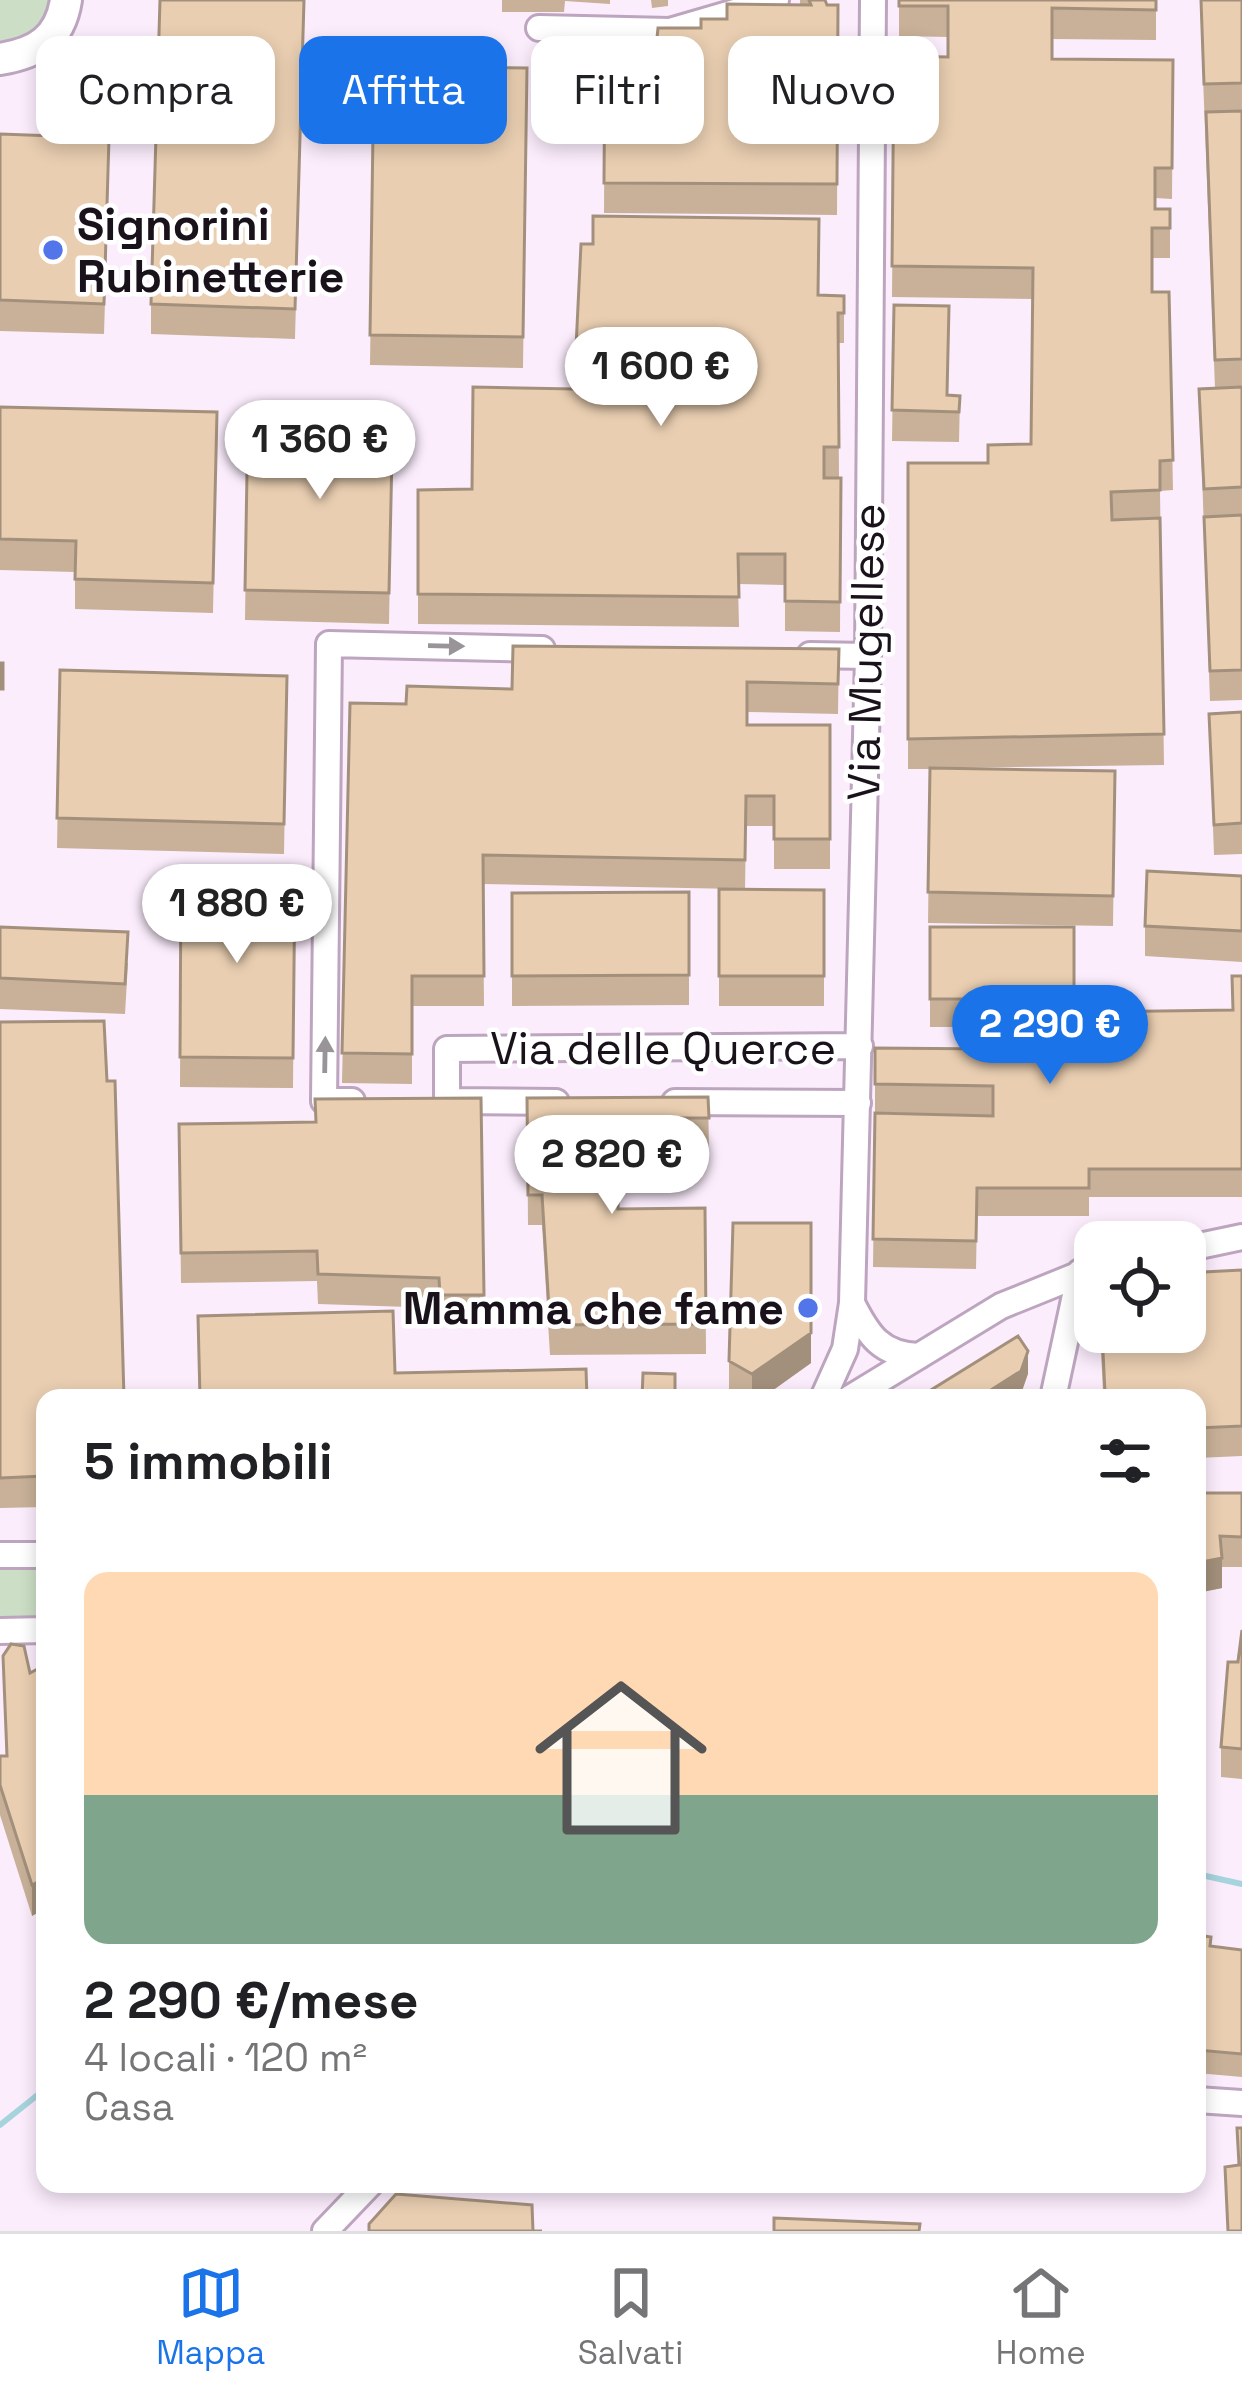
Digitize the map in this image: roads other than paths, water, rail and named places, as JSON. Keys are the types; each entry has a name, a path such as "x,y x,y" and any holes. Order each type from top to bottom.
{"main road":[{"path":"0,59 38,48 70,6"}],"street":[{"path":"539,28 670,32 776,0"},
{"name":"Via Mugellese","path":"827,1389 845,1349 852,1304 868,656 873,0"},
{"path":"386,1101 324,1100 329,644 563,649"},
{"path":"774,654 868,656"},
{"name":"Via delle Querce","path":"584,1102 436,1101 447,1049 860,1046"},
{"name":"Via delle Querce","path":"652,1102 858,1103"},
{"path":"1206,1245 1242,1237"},
{"path":"865,1389 1001,1306 1074,1275"},
{"name":"Via Mugellese","path":"852,1304 870,1339 876,1382"},
{"path":"1055,1389 1074,1307"},
{"path":"870,1339 897,1354 919,1356"},
{"path":"845,1349 860,1373 876,1382"},
{"path":"0,1556 36,1556"},
{"path":"0,1630 36,1630"},
{"path":"1206,2101 1242,2103"},
{"path":"326,2231 362,2193"}],"waterway":[{"path":"1206,1876 1242,1884"},
{"path":"0,2125 36,2096"}],"place":[{"name":"Signorini Rubinetterie","path":"53,250"},
{"name":"Mamma che fame","path":"808,1308"}]}
